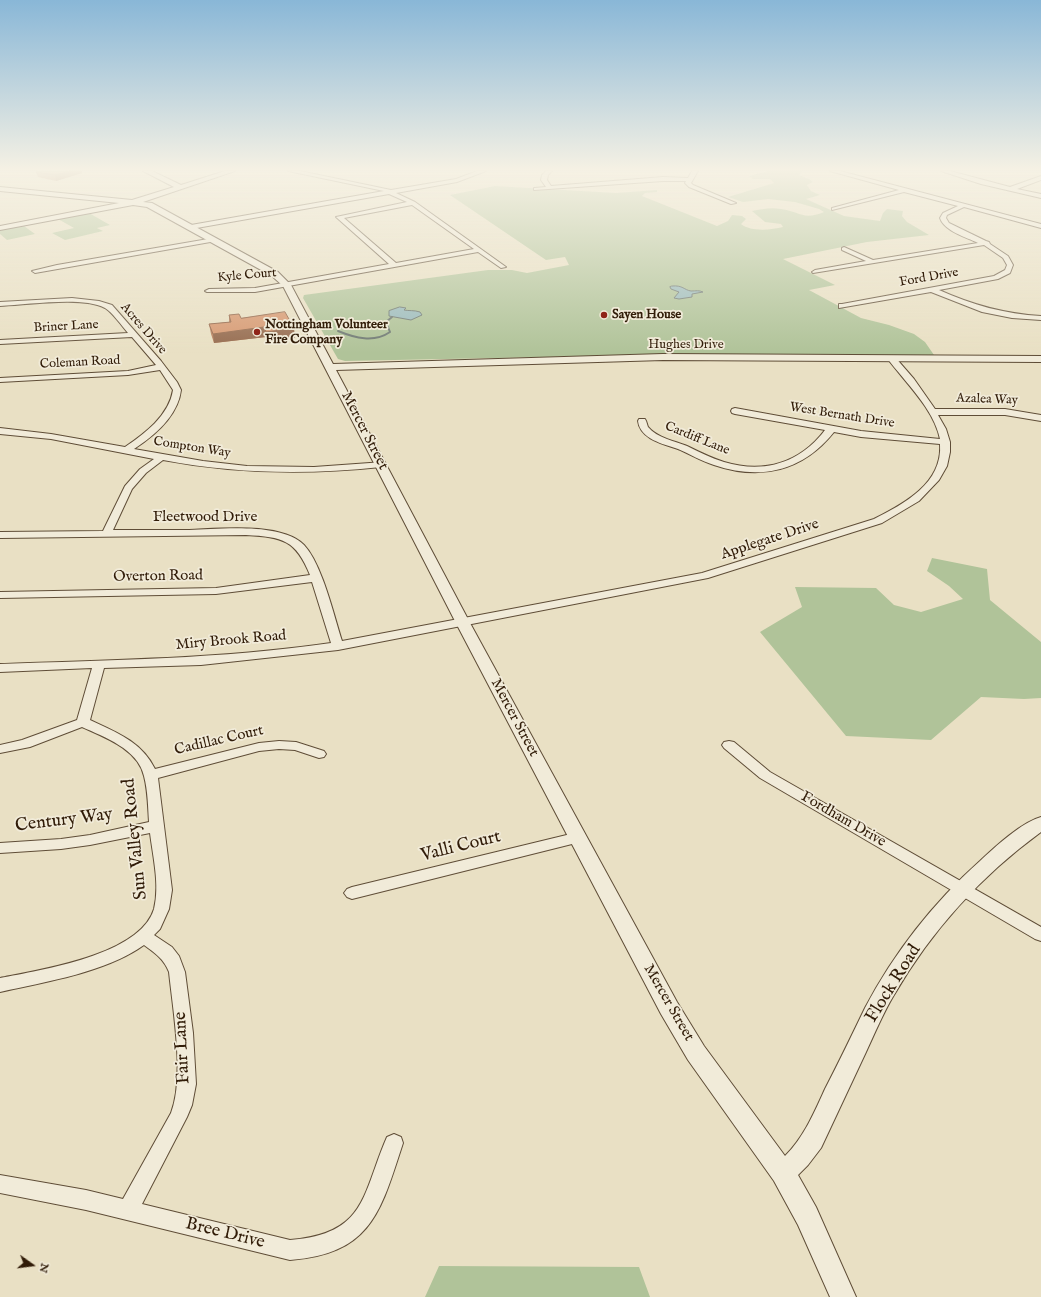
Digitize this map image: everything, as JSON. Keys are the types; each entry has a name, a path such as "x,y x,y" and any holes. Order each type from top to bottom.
{"street":[{"name":"Mercer Street","path":"198,232 276,274 287,285 463,623 579,837 669,1008 696,1053 783,1174 807,1216 843,1297"},
{"path":"356,232 394,265"},
{"path":"453,232 503,267"},
{"path":"960,232 1014,255"},
{"path":"35,271 106,257 172,248 214,240"},
{"path":"815,272 988,243"},
{"path":"844,249 872,262"},
{"name":"Kyle Court","path":"209,291 248,290 287,285 479,250"},
{"name":"Ford Drive","path":"842,306 996,278 1009,274 1017,269"},
{"path":"932,290 966,305 987,311 1041,318"},
{"name":"Acres Drive","path":"0,304 75,301 99,303 109,307 176,384 177,393 166,417 157,427 127,450"},
{"name":"Briner Lane","path":"0,342 133,336"},
{"name":"Hughes Drive","path":"331,367 663,357 1041,360"},
{"name":"Applegate Drive","path":"463,623 704,576 878,521 913,501 933,482 943,464 945,442 940,425 912,380 891,358"},
{"name":"Coleman Road","path":"0,380 128,373 160,366"},
{"name":"West Bernath Drive","path":"735,411 831,429 945,442"},
{"name":"Azalea Way","path":"932,412 1005,412 1041,418"},
{"name":"Cardiff Lane","path":"642,421 643,427 652,435 705,458 732,467 754,470 775,468 793,462 817,447 831,429"},
{"path":"0,442 5,431"},
{"name":"Compton Way","path":"5,431 66,438 202,464 262,470 341,469 381,464"},
{"path":"107,533 128,488 143,471 162,457"},
{"name":"Fleetwood Drive","path":"0,535 246,532 273,534 293,542 307,554 338,646"},
{"name":"Overton Road","path":"0,595 216,591 315,578"},
{"name":"Miry Brook Road","path":"0,668 247,658 338,646 463,623"},
{"path":"0,749 24,744 83,722 99,664"},
{"name":"Sun Valley Road","path":"0,985 99,962 116,955 144,936 154,924 161,912 164,900 164,890 157,826 150,775 147,764 139,753 129,744 83,722"},
{"name":"Cadillac Court","path":"150,775 259,747 279,745 296,746 319,754"},
{"name":"Fordham Drive","path":"729,745 764,775 1041,935"},
{"name":"Flock Road","path":"783,1174 800,1157 812,1140 872,1016 892,980 916,945 961,889 1002,852 1041,823"},
{"name":"Century Way","path":"0,848 76,842 157,826"},
{"name":"Valli Court","path":"352,893 579,837"},
{"name":"Fair Lane","path":"128,1210 178,1117 183,1105 187,1084 184,1033 177,972 173,961 166,952 144,936"},
{"name":"Bree Drive","path":"0,1184 86,1200 290,1250 309,1250 334,1242 346,1235 359,1223 370,1207 394,1143"}],"green space":[{"path":"0,232 32,232 35,234 7,240 0,234"},
{"path":"58,232 101,232 65,240 52,233"},
{"path":"504,232 923,232 929,235 867,242 783,259 835,285 809,290 861,318 889,325 914,334 925,342 934,355 648,355 345,361 338,359 303,298 304,295 488,270 512,270 527,273 569,265 565,257 546,260"},
{"path":"932,558 987,569 990,600 1041,642 1041,698 1024,699 981,697 931,740 846,736 760,632 802,607 795,587 876,588 894,605 921,612 963,599 949,586 927,571"},
{"path":"439,1266 639,1267 650,1297 425,1297"}],"water":[{"path":"679,286 691,291 703,292 692,294 692,297 679,299 674,298 679,292 671,289 670,287"},
{"path":"400,307 406,308 404,310 420,312 422,315 411,320 389,316 389,311"}],"building":[{"path":"285,312 294,328 266,332 264,327 213,334 209,324 231,322 229,315 239,314 241,318"}],"waterway":[{"path":"338,331 351,336 364,338 378,337 390,332 386,322 392,317"}],"place":[{"name":"Sayen House","path":"604,315"},
{"name":"Nottingham Volunteer Fire Company","path":"257,332"}]}
